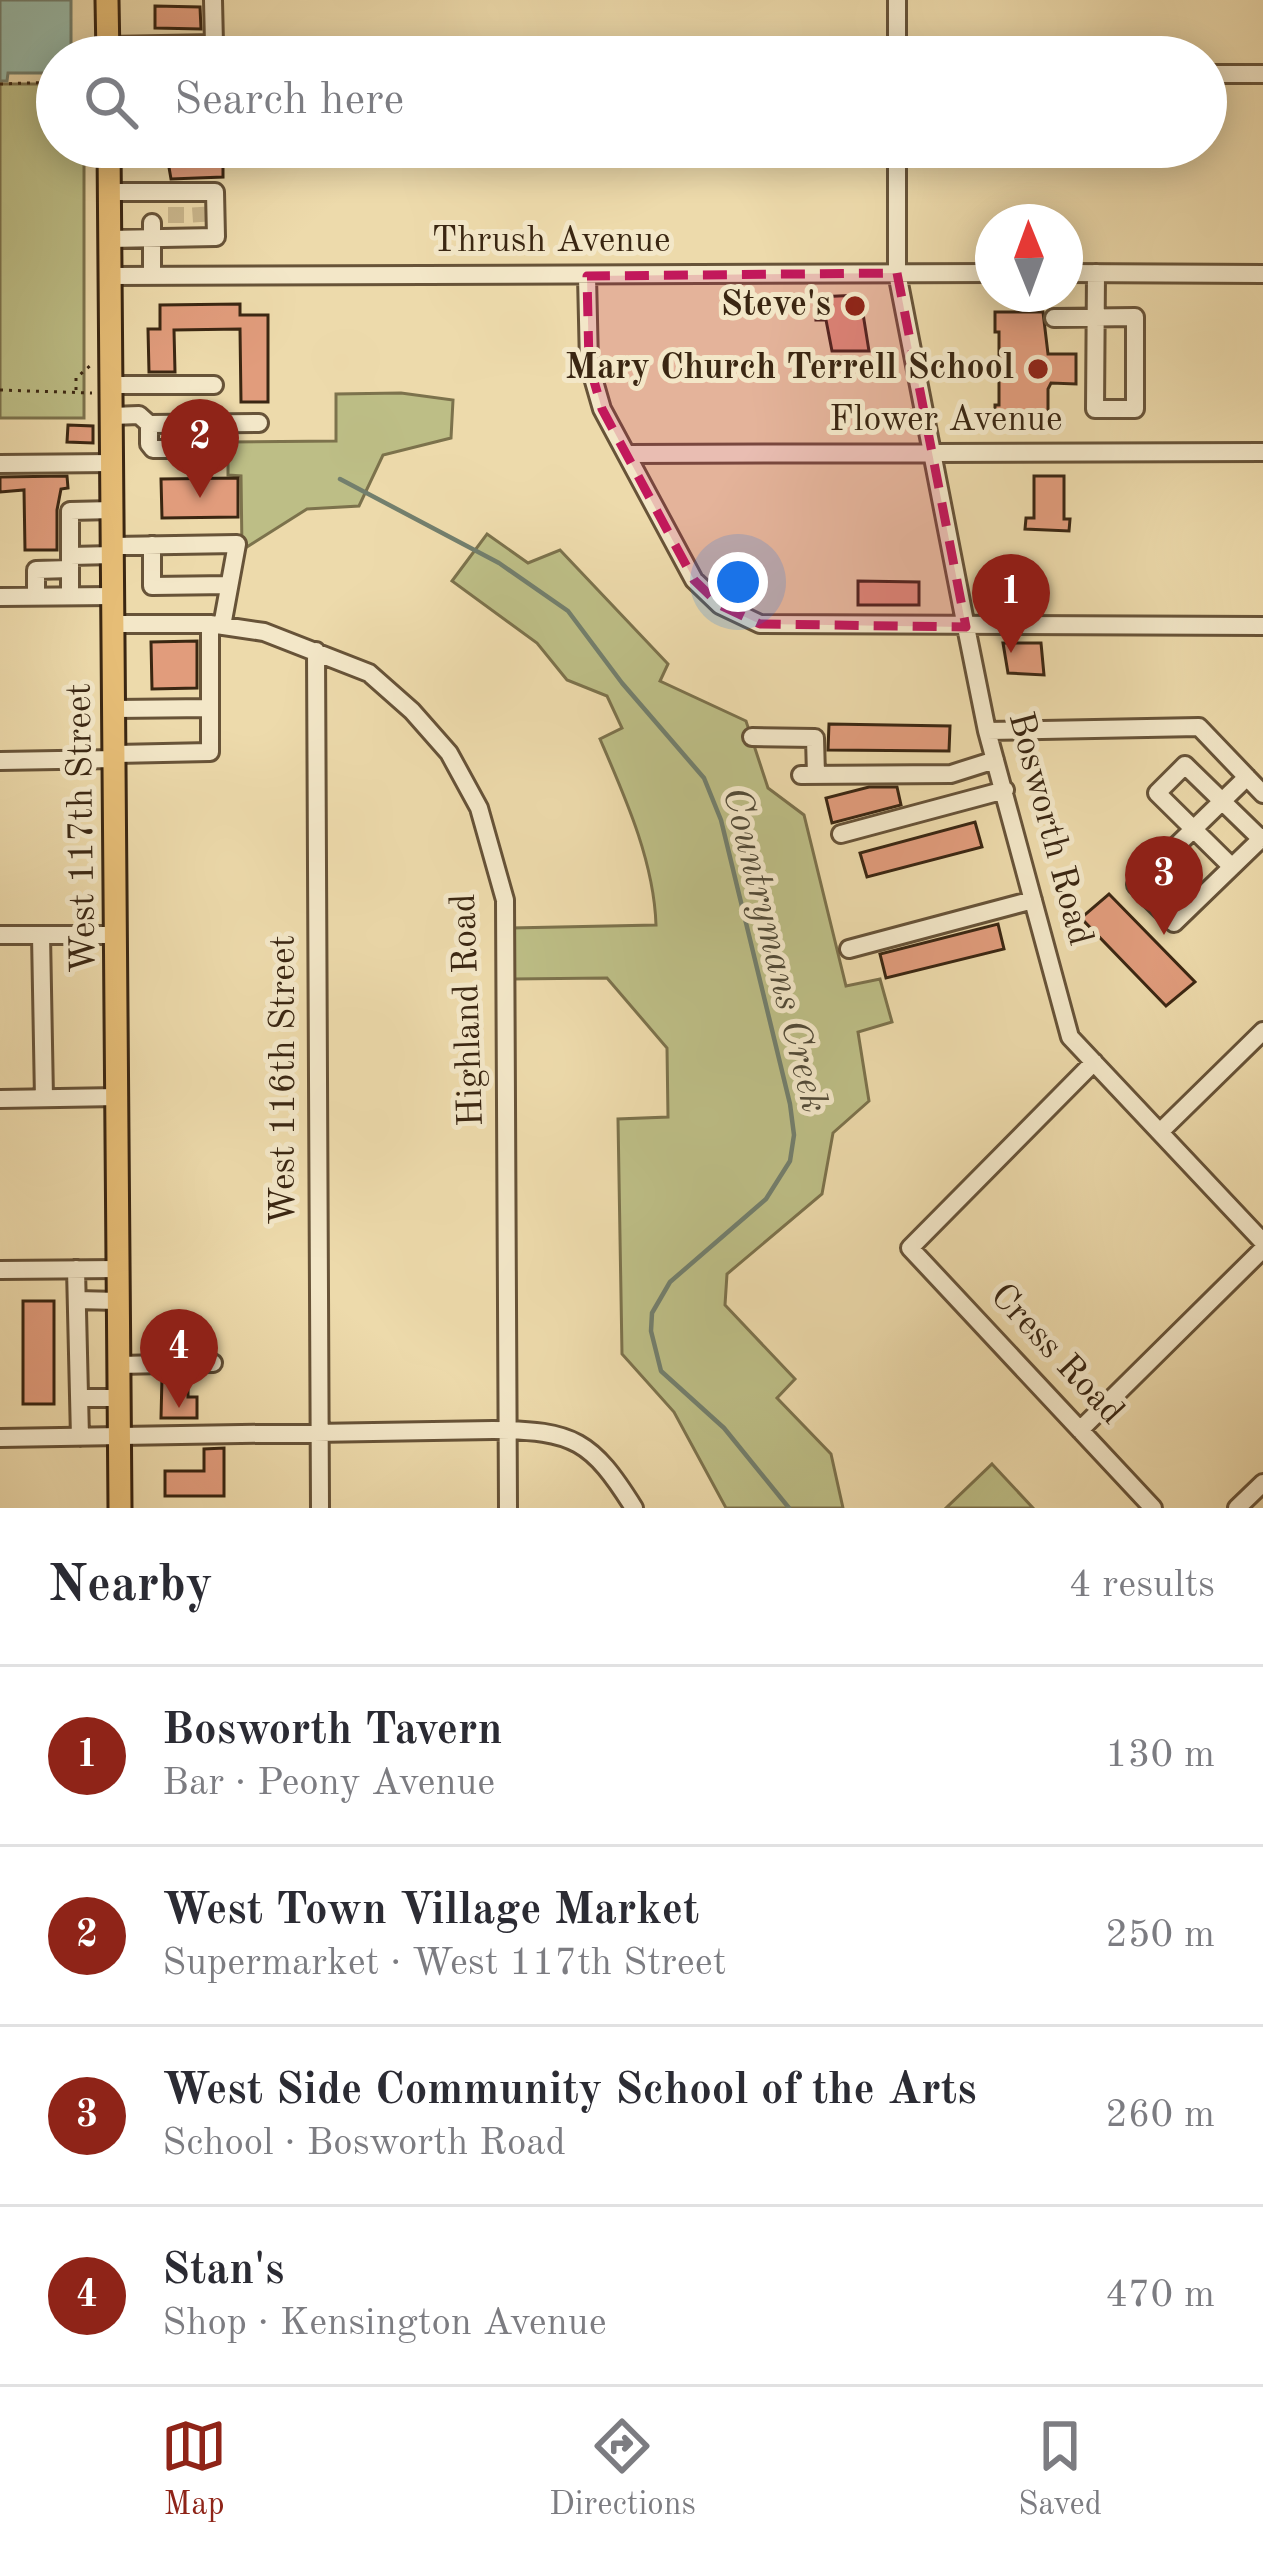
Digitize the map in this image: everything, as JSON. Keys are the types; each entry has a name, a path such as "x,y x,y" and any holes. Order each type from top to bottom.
{"main road":[{"path":"107,0 108,36"},
{"name":"West 117th Street","path":"109,168 110,276 102,389 112,416 113,463 120,1508"}],"street":[{"path":"212,0 214,36"},
{"path":"897,0 897,36"},
{"path":"1227,74 1263,74"},
{"name":"Bosworth Road","path":"897,168 897,273 966,627 987,731 1070,1037 1263,1245"},
{"path":"109,193 152,216 200,215 176,215 152,216 110,239"},
{"path":"152,216 152,276"},
{"name":"Thrush Avenue","path":"110,276 975,273"},
{"path":"1083,273 1263,274"},
{"path":"1054,318 1095,318 1135,317 1135,409 1095,409 1095,318 1096,273"},
{"path":"587,275 589,364 602,409 694,580 720,605 760,624 1263,626"},
{"path":"102,389 214,385"},
{"path":"112,416 139,415 148,424 153,448 202,449"},
{"path":"148,424 259,423"},
{"name":"Flower Avenue","path":"629,454 1263,452"},
{"path":"0,464 113,463"},
{"path":"70,596 70,511 113,511"},
{"path":"0,760 210,752 216,625 237,544 152,545 36,570 36,596"},
{"path":"152,545 152,586 230,585"},
{"path":"0,597 113,596"},
{"name":"Highland Road","path":"113,624 216,625 264,632 369,673 412,711 448,753 479,808 505,900 508,1508"},
{"name":"West 116th Street","path":"316,651 320,1508"},
{"path":"115,709 210,708"},
{"path":"987,731 1199,727 1263,794"},
{"path":"752,737 815,738 808,776 951,774 995,760"},
{"path":"1232,867 1193,829 1156,793 1184,765 1222,801 1262,838 1232,867 1174,923 1136,885 1193,829 1222,801 1247,777"},
{"path":"841,834 1005,790"},
{"path":"849,949 1034,899"},
{"path":"0,935 117,934"},
{"path":"41,935 44,1098"},
{"path":"1161,1131 1263,1031"},
{"name":"Cress Road","path":"1094,1062 910,1248 1153,1508"},
{"path":"0,1099 118,1097"},
{"path":"1080,1430 1263,1245"},
{"path":"76,1269 80,1437"},
{"path":"0,1270 118,1269"},
{"path":"77,1300 118,1301"},
{"path":"118,1365 212,1363"},
{"path":"80,1397 118,1398"},
{"path":"0,1438 507,1430 561,1435 587,1447 608,1467 634,1508"},
{"path":"1237,1508 1263,1483"}],"path":[{"path":"0,84 36,83"},
{"path":"76,392 76,378 91,365"},
{"path":"0,390 102,389"}],"highlighted area":[{"path":"897,273 966,627 760,624 720,605 694,580 602,409 589,364 587,276"}],"green space":[{"path":"0,84 36,84 36,168 84,168 84,418 0,418"},
{"path":"401,393 453,400 451,438 383,455 359,506 307,509 242,550 241,476 228,475 228,442 336,441 336,394"},
{"path":"487,534 528,563 560,550 668,664 660,681 746,721 768,788 804,815 846,986 880,979 892,1022 858,1032 869,1101 833,1133 822,1194 727,1274 725,1305 795,1379 777,1398 831,1454 843,1508 726,1508 674,1412 622,1354 618,1119 668,1117 667,1048 607,978 512,979 511,928 656,925 654,901 637,830 600,739 622,728 607,696 567,680 537,643 452,581"},
{"path":"992,1464 1033,1508 946,1508"}],"shaded area":[{"path":"0,0 71,0 71,36 36,36 36,73 8,73 7,81 0,81"}],"building":[{"path":"155,6 200,7 201,29 155,28"},
{"path":"169,168 223,168 223,177 171,179"},
{"path":"860,295 869,351 832,351 826,320 816,320 817,297"},
{"path":"240,304 240,315 268,315 268,402 241,402 240,329 174,330 175,372 149,372 148,329 160,329 160,305"},
{"name":"Mary Church Terrell School","path":"995,312 1043,312 1048,354 1076,354 1076,384 1051,383 1048,389 1048,425 995,425 999,332 995,332"},
{"path":"68,425 93,426 93,443 67,442"},
{"path":"67,476 68,488 61,489 57,510 57,550 25,550 24,490 0,492 0,477"},
{"path":"1034,476 1064,476 1064,519 1070,519 1069,531 1025,529 1026,518 1034,518"},
{"path":"238,478 238,517 162,518 161,479"},
{"path":"858,581 919,582 919,605 858,605"},
{"path":"197,641 197,688 152,689 151,642"},
{"path":"1003,643 1041,643 1044,675 1008,673"},
{"path":"829,724 950,726 949,751 828,750"},
{"path":"869,787 897,787 901,805 832,823 826,798"},
{"path":"975,822 982,847 867,877 860,853"},
{"path":"1109,894 1195,982 1166,1006 1081,918"},
{"path":"998,924 1004,949 886,978 880,954"},
{"path":"23,1301 54,1301 54,1404 23,1404"},
{"path":"188,1376 188,1397 197,1397 197,1418 161,1418 162,1377"},
{"path":"224,1448 224,1496 165,1496 165,1471 204,1471 204,1449"}],"waterway":[{"name":"Countrymans Creek","path":"340,479 499,563 568,611 704,778 721,820 794,1135 790,1161 766,1199 670,1282 652,1313 651,1331 661,1371 724,1428 789,1508"}],"tunnel":[{"path":"176,207 176,223"},
{"path":"200,207 201,222"}],"place":[{"name":"Steve's","path":"855,306"},
{"name":"Mary Church Terrell School","path":"1038,369"},
{"name":"West Town Village Market","path":"200,498"},
{"name":"Bosworth Tavern","path":"1011,653"},
{"name":"West Side Community School of the Arts","path":"1164,935"},
{"name":"Stan's","path":"179,1408"}]}
